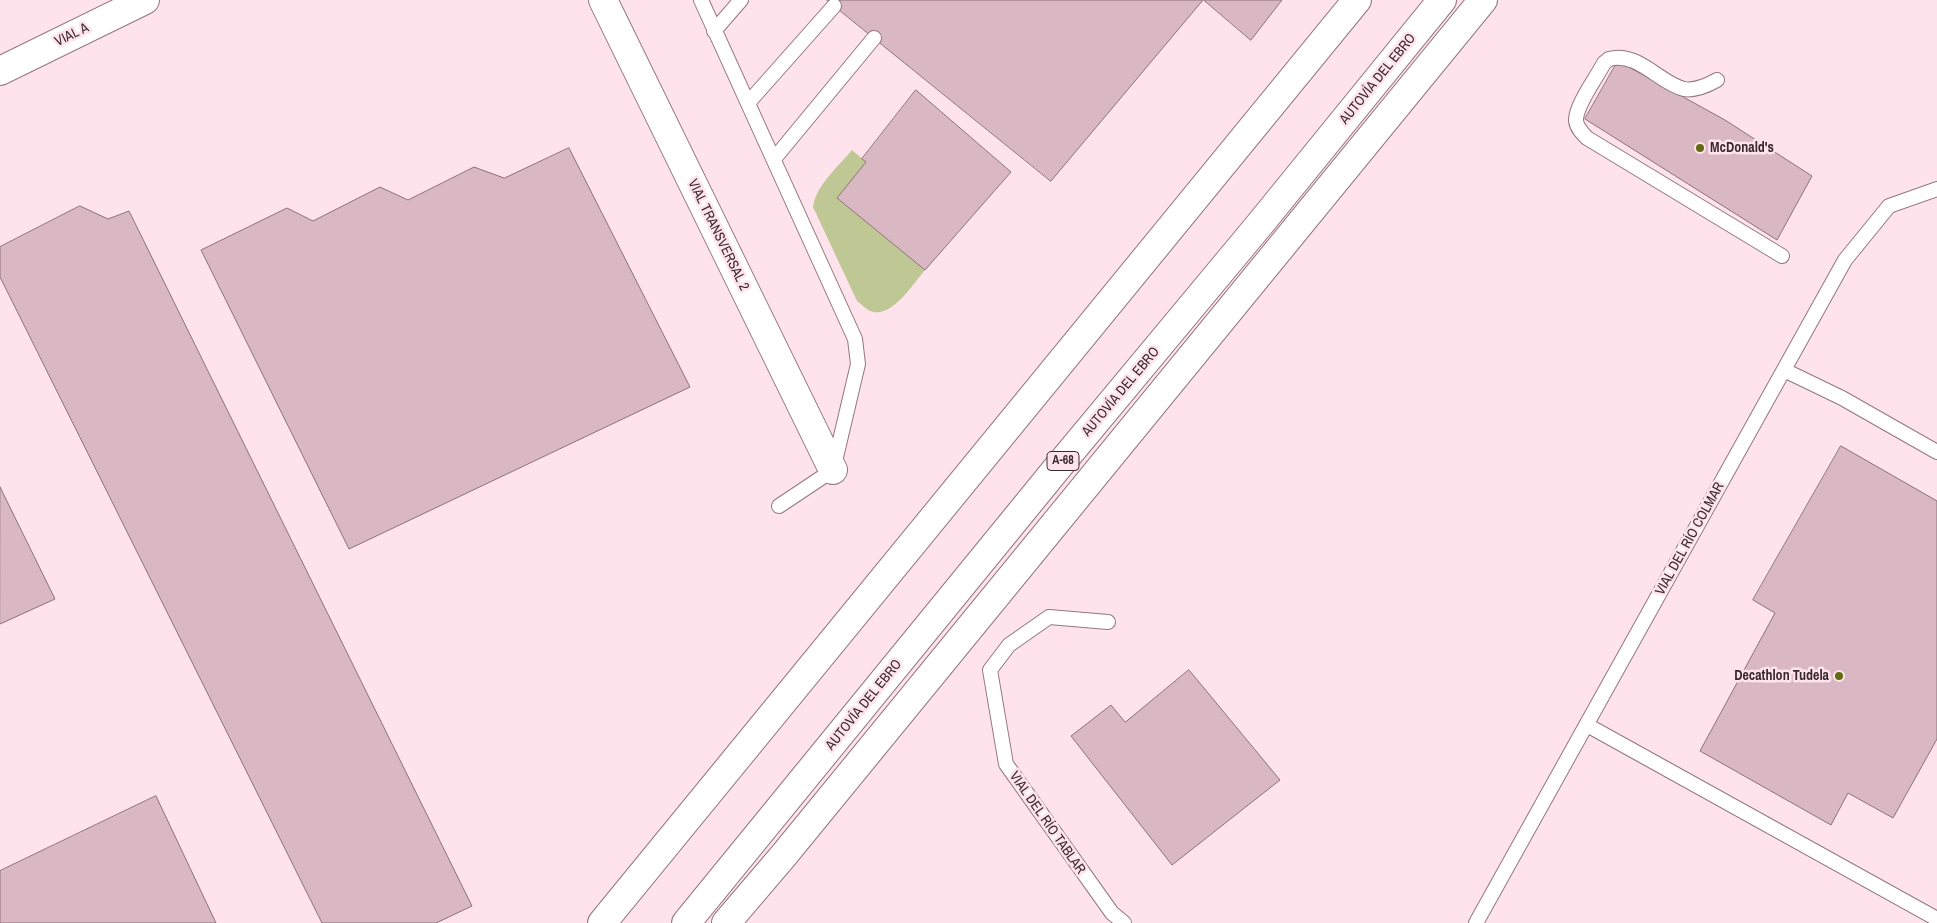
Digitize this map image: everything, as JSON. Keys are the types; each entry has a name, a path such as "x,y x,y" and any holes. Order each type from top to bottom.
{"main road":[{"name":"VIAL A","path":"0,71 145,0"},
{"name":"VIAL TRANSVERSAL 2","path":"603,0 833,470"},
{"path":"602,923 1357,0"},
{"name":"AUTOVÍA DEL EBRO","path":"686,923 1442,0"},
{"path":"726,923 828,802 1483,0"}],"lane":[{"path":"701,0 855,338 858,364 833,470 779,506"},
{"path":"714,31 741,0"},
{"path":"748,103 834,6"},
{"path":"774,159 874,38"},
{"path":"1718,80 1708,85 1684,89 1626,57 1609,59 1604,64 1581,104 1576,120 1579,130 1587,138 1782,256"},
{"name":"VIAL DEL RÍO COLMAR","path":"1476,923 1845,260 1889,206 1937,189"},
{"path":"1784,370 1842,398 1937,452"},
{"name":"VIAL DEL RÍO TABLAR","path":"1108,622 1049,617 1009,645 990,670 1006,764 1112,913 1124,923"},
{"path":"1587,725 1937,919"}],"green space":[{"path":"852,150 866,162 837,198 925,270 901,299 886,310 878,312 870,311 857,301 813,207 818,191"}],"building":[{"path":"827,0 1203,0 1051,181"},
{"path":"1204,0 1282,0 1251,40"},
{"name":"McDonald's","path":"1618,61 1725,120 1812,176 1777,240 1585,119"},
{"path":"916,90 1011,172 925,270 837,198 866,162 862,159"},
{"path":"569,148 690,387 349,549 201,250 287,208 313,221 380,187 408,200 474,167 504,178"},
{"path":"80,206 108,219 129,211 472,906 436,923 322,923 0,277 0,247"},
{"name":"Decathlon Tudela","path":"1841,446 1937,501 1937,739 1893,818 1848,793 1831,825 1700,751 1775,613 1753,600"},
{"path":"0,487 55,599 0,624"},
{"path":"1189,670 1280,780 1172,865 1071,736 1111,705 1125,722"},
{"path":"156,796 216,923 0,923 0,871"}],"place":[{"name":"McDonald's","path":"1700,148"},
{"name":"Decathlon Tudela","path":"1839,676"}]}
